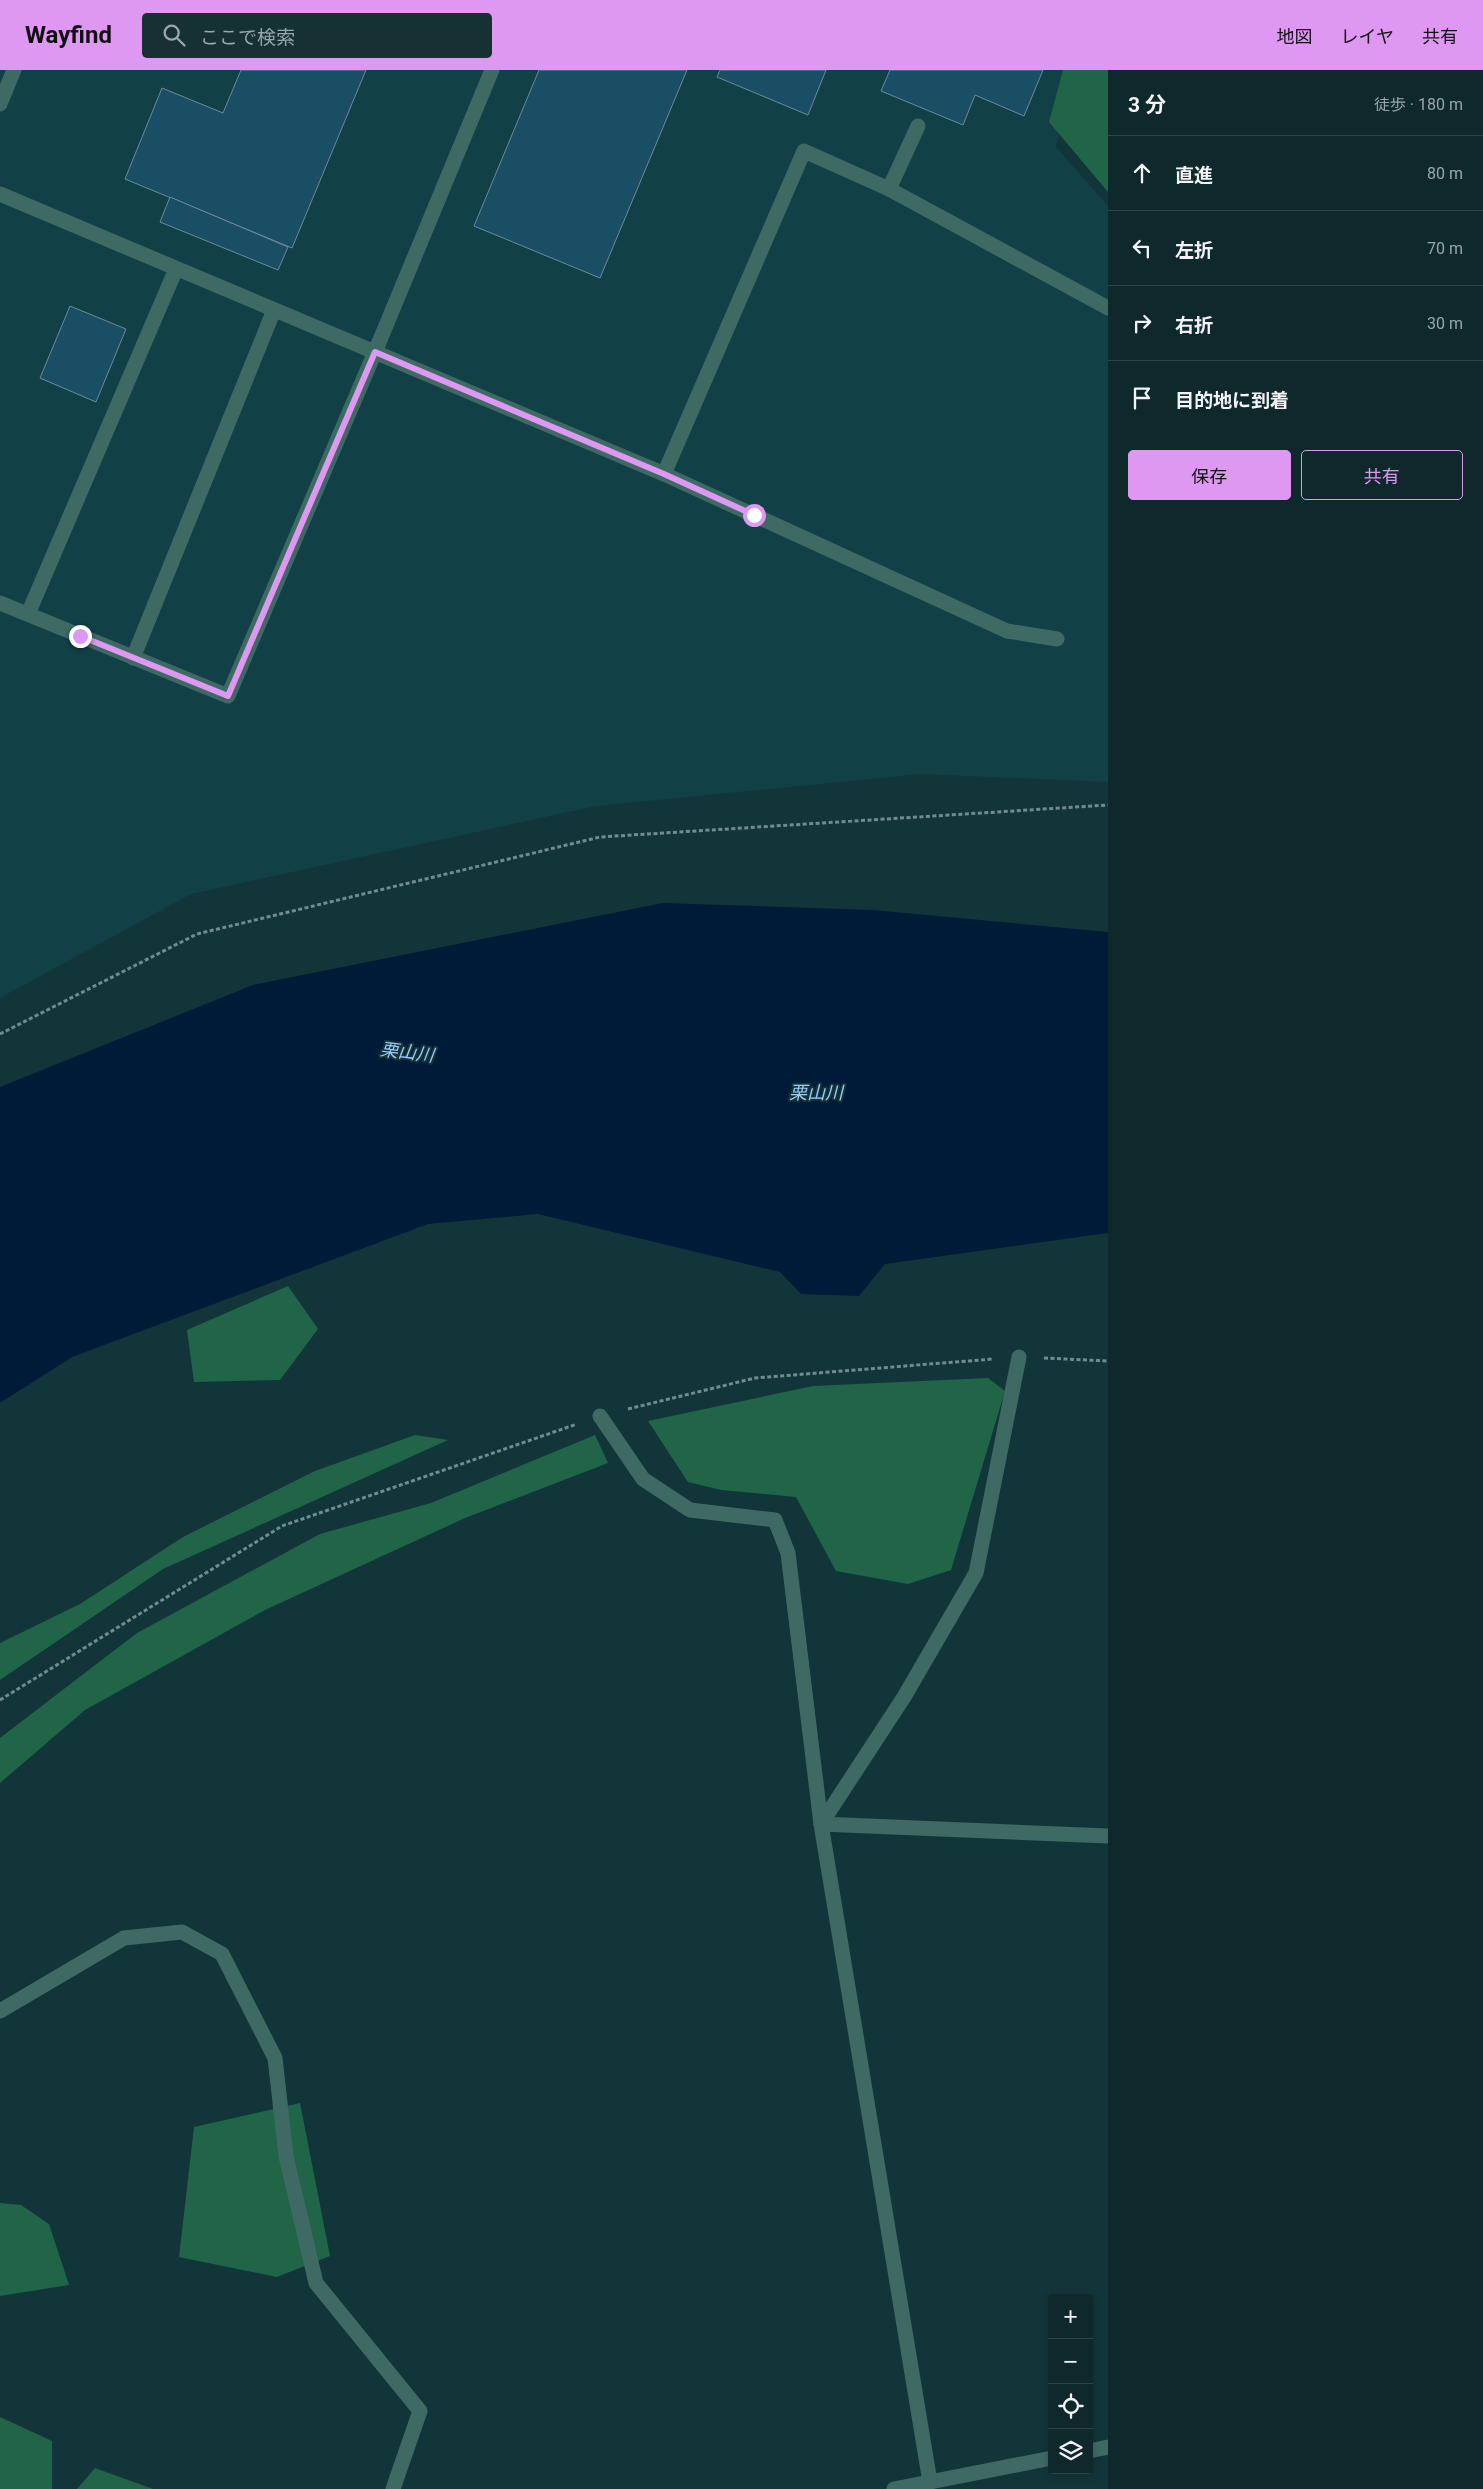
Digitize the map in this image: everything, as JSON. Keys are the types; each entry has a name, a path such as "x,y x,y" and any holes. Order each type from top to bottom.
{"street":[{"path":"0,104 14,70"},
{"path":"0,603 228,696 375,352 492,70"},
{"path":"889,189 918,126"},
{"path":"664,474 804,151 889,189 1108,308"},
{"path":"0,194 664,474 1007,631 1057,639"},
{"path":"28,614 176,268"},
{"path":"133,658 274,310"},
{"path":"821,1824 904,1697 976,1573 1019,1357"},
{"path":"600,1416 643,1479 690,1510 775,1520 788,1553 821,1824 930,2482"},
{"path":"821,1824 1108,1836"},
{"path":"0,2011 124,1938 182,1932 222,1954 275,2058 286,2156 316,2283 420,2412 393,2489"},
{"path":"1093,2450 1108,2447"},
{"path":"894,2489 930,2482 944,2484 1048,2459"}],"path":[{"path":"0,1034 197,934 600,837 1108,805"},
{"path":"0,1700 282,1526 600,1416 755,1378 1019,1357 1108,1361"}],"shaded area":[{"path":"0,70 1073,70 1056,147 1108,206 1108,782 921,774 596,806 191,894 0,998"}],"green space":[{"path":"1063,70 1108,70 1108,192 1049,122"},
{"path":"288,1286 318,1329 280,1380 194,1382 187,1330"},
{"path":"988,1378 1005,1391 951,1570 908,1584 836,1571 796,1497 721,1490 688,1482 648,1421 813,1386"},
{"path":"415,1435 448,1440 163,1569 0,1680 0,1643 80,1604 183,1537 315,1471"},
{"path":"595,1435 608,1463 465,1518 265,1610 85,1710 0,1783 0,1738 137,1633 320,1534 431,1503"},
{"path":"300,2103 330,2256 277,2277 179,2257 194,2127"},
{"path":"0,2203 21,2205 49,2224 69,2285 0,2296"},
{"path":"0,2417 52,2441 52,2489 0,2489"},
{"path":"95,2468 153,2489 77,2489"}],"water":[{"name":"栗山川","path":"663,903 873,910 1108,932 1108,1233 885,1264 859,1296 801,1294 780,1272 538,1214 428,1224 72,1357 0,1403 0,1087 253,985"}],"building":[{"path":"241,70 366,70 292,248 125,179 162,88 223,113"},
{"path":"539,70 687,70 600,278 474,226"},
{"path":"720,70 826,70 808,115 717,77"},
{"path":"890,70 1043,70 1024,116 975,95 963,125 881,91"},
{"path":"170,197 288,247 278,270 160,222"},
{"path":"70,306 126,329 96,402 40,378"}],"route":[{"path":"80,636 228,696 375,352 664,474 754,515"}]}
